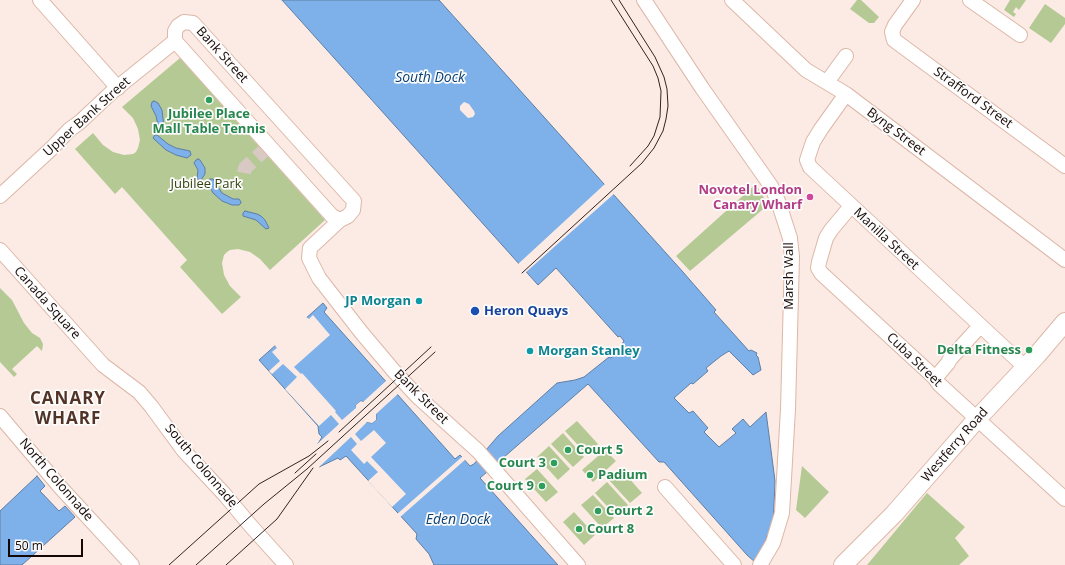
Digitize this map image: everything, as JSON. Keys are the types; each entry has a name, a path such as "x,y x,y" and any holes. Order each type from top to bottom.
{"main road":[{"name":"Westferry Road","path":"843,565 894,514 977,419 1065,322"}],"street":[{"path":"40,0 118,88"},
{"name":"Marsh Wall","path":"644,0 702,88 771,186 778,201 790,238 792,257 788,409 782,513 773,543 760,565"},
{"name":"Byng Street","path":"732,0 806,70 846,94 1065,260"},
{"name":"Strafford Street","path":"913,0 895,25 892,32 894,40 1065,166"},
{"path":"970,0 1020,35"},
{"name":"Bank Street","path":"340,220 332,216 175,41 175,31 178,26 184,22 193,23 354,201 354,206 351,213 340,220 309,251 309,258 319,278 361,332 408,385 479,452 578,565"},
{"name":"Upper Bank Street","path":"0,196 52,148 69,130 175,41"},
{"path":"827,82 846,56"},
{"name":"Manilla Street","path":"846,94 817,136 809,152 807,160 808,164 814,172 1025,367"},
{"name":"Cuba Street","path":"851,206 826,238 818,268 821,273 934,377 939,384 1065,499"},
{"name":"Canada Square","path":"0,250 95,355"},
{"path":"934,377 937,376 950,359 980,326"},
{"name":"South Colonnade","path":"95,355 112,373 139,392 184,451 225,495 286,565"},
{"name":"North Colonnade","path":"0,416 55,481 132,565"},
{"path":"665,487 734,565"}],"green space":[{"path":"857,0 861,0 879,17 874,23 869,23 850,9"},
{"path":"1010,0 1026,0 1019,10 1016,7 1013,12 1016,14 1014,17 1004,10"},
{"path":"1045,4 1065,18 1065,24 1051,43 1029,28"},
{"name":"Jubilee Park","path":"180,58 325,220 270,270 260,259 250,252 238,249 227,252 224,255 222,263 224,275 230,286 241,297 222,314 180,267 187,260 122,187 115,194 75,149 93,133 103,145 113,152 124,155 133,154 136,152 140,140 138,129 133,118 122,107"},
{"path":"756,184 768,205 690,271 676,256"},
{"path":"0,288 12,300 24,323 32,333 40,338 43,344 42,351 37,346 12,369 17,374 14,377 0,362"},
{"path":"577,421 598,444 587,455 565,431"},
{"name":"Court 5","path":"563,433 584,457 573,467 551,444"},
{"name":"Court 3","path":"549,446 570,469 558,480 537,457"},
{"path":"605,450 616,461 593,482 582,470"},
{"path":"802,466 829,492 805,518 796,510"},
{"name":"Court 9","path":"537,469 558,492 546,502 525,479"},
{"path":"621,469 642,493 630,503 609,480"},
{"path":"607,482 628,505 616,516 595,493"},
{"path":"927,493 965,527 955,538 969,556 959,565 867,565"},
{"name":"Court 2","path":"593,495 614,518 602,528 581,505"},
{"name":"Court 8","path":"574,512 595,535 584,545 563,522"}],"water":[{"name":"South Dock","path":"282,0 439,0 683,272 716,310 714,312 749,351 751,350 757,353 756,355 758,357 761,370 753,375 729,351 706,368 708,371 674,398 689,413 693,411 708,428 704,432 719,447 736,433 732,429 743,419 750,427 766,412 775,481 773,528 767,536 765,546 756,563 747,555 664,462 659,462 588,384 480,478 558,565 434,565 429,554 416,539 417,534 346,456 340,460 338,458 319,467 310,457 322,437 319,434 318,426 259,360 323,303 327,308 324,312 455,459 460,455 470,466 474,464 498,436 557,383 584,377 609,357 611,358 622,348 624,341 620,336 618,337 556,268 538,285","holes":["361,401 365,402 376,414 376,420 372,423 366,422 357,410 356,405"]},
{"path":"154,101 158,103 162,110 164,127 162,130 159,129 156,116 151,106 152,102"},
{"path":"155,135 176,148 190,151 191,155 187,158 166,150 153,138"},
{"path":"198,159 205,168 205,174 201,180 197,179 198,170 194,163"},
{"path":"210,179 213,179 222,193 233,199 239,199 241,203 239,205 232,205 222,201 213,193 210,187"},
{"path":"245,211 261,216 269,228 266,229 256,220 243,216"},
{"path":"37,476 45,486 40,491 59,511 65,506 75,517 22,565 0,565 0,511"}],"pier":[{"path":"464,102 469,104 474,111 475,114 473,117 468,118 460,110 460,106"},
{"path":"606,183 615,193 525,273 517,265"},
{"name":"Eden Dock","path":"313,315 330,335 294,367 301,374 302,373 336,411 335,412 342,420 356,408 356,405 361,401 363,402 387,380 399,393 376,414 376,420 372,423 367,422 355,434 361,441 374,430 386,443 371,457 406,494 392,507 368,481 378,472 367,461 364,464 351,450 357,444 351,437 318,468 308,456 314,447 339,424 331,415 319,426 285,389 297,377 283,364 272,374 269,371 280,361 272,352 277,348 274,344 305,316 309,319","holes":["361,403 364,404 374,415 374,419 372,421 367,420 359,410 358,406"]},
{"path":"463,456 466,459 399,518 399,516 396,515"}],"tunnel":[{"path":"244,173 245,168 269,146"}],"tram line":[{"path":"611,0 653,66 661,91 660,117 654,136 648,146 630,166"},
{"path":"522,273 642,163 654,148 663,131 668,106 667,89 664,77 655,57 619,0"},
{"path":"339,432 431,347"},
{"path":"196,565 264,504 307,469 435,352"},
{"path":"169,565 259,484 309,456 328,441"},
{"path":"295,473 316,454"},
{"path":"226,565 277,519 313,468"}],"place":[{"name":"Jubilee Place Mall Table Tennis","path":"209,100"},
{"name":"Novotel London Canary Wharf","path":"810,197"},
{"name":"JP Morgan","path":"419,301"},
{"name":"Heron Quays","path":"475,311"},
{"name":"Delta Fitness","path":"1029,350"},
{"name":"Morgan Stanley","path":"530,351"},
{"name":"Court 5","path":"568,450"},
{"name":"Court 3","path":"554,463"},
{"name":"Padium","path":"590,475"},
{"name":"Court 9","path":"542,486"},
{"name":"Court 2","path":"598,511"},
{"name":"Court 8","path":"579,529"}],"district":[{"name":"CANARY WHARF","path":"68,409"}]}
